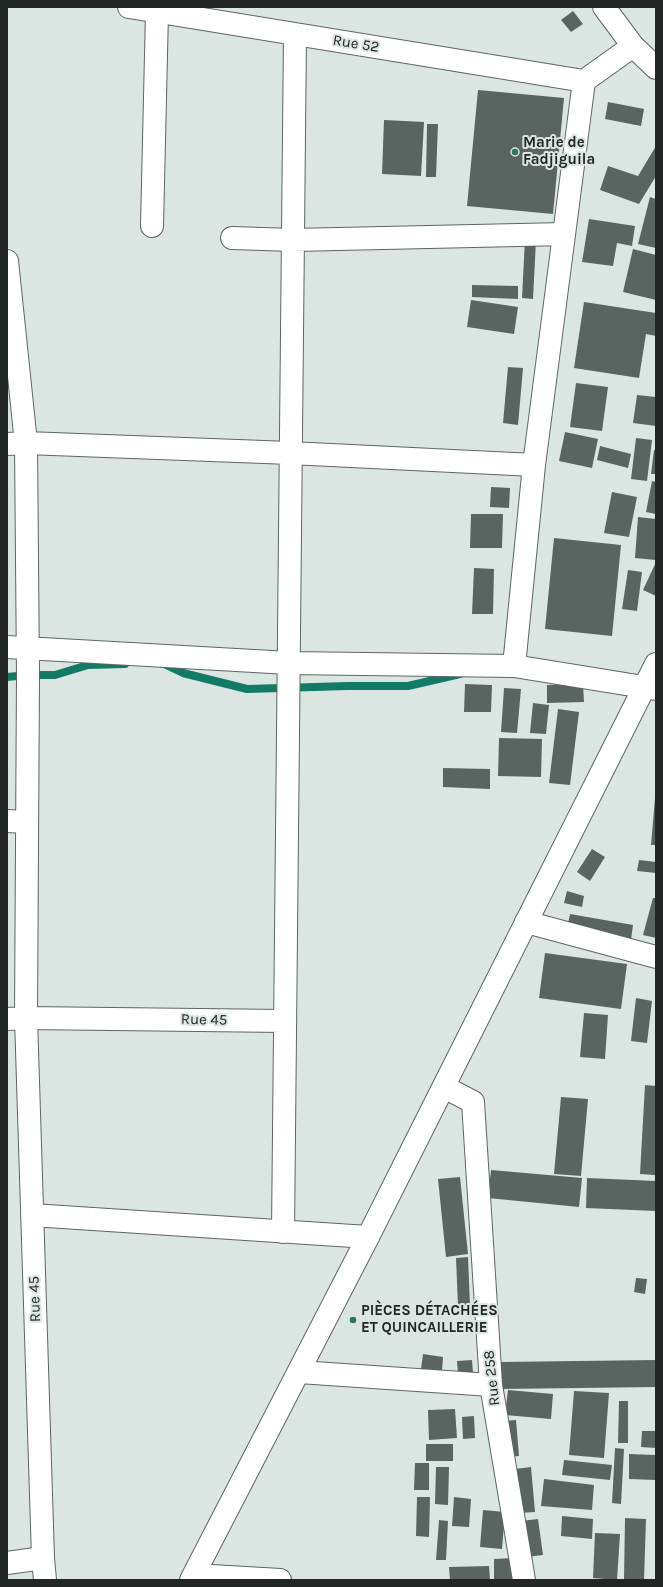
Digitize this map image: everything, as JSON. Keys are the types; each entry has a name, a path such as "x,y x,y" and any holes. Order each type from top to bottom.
{"street":[{"name":"Rue 52","path":"129,7 584,81"},
{"path":"604,7 633,46 656,68"},
{"path":"152,226 157,12"},
{"path":"283,1232 295,34"},
{"path":"514,666 534,465 584,81 633,46"},
{"path":"232,238 293,240 564,234"},
{"path":"7,261 17,444 17,1019"},
{"path":"17,444 290,453 534,465"},
{"path":"17,648 289,663 514,666 649,688"},
{"path":"280,1580 193,1577 368,1237 526,922 649,688 656,664"},
{"path":"526,922 656,957"},
{"name":"Rue 45","path":"45,1580 43,1558 32,1215 17,1019 285,1021"},
{"name":"Rue 258","path":"444,1087 473,1102 491,1385 524,1580"},
{"path":"32,1215 368,1237"},
{"path":"299,1372 491,1385"},
{"path":"7,1564 43,1558"}],"building":[{"path":"573,11 583,24 571,32 561,20"},
{"name":"Marie de Fadjiguila","path":"478,90 564,98 553,214 467,206"},
{"path":"608,102 644,109 641,126 605,119"},
{"path":"384,120 424,122 421,176 382,174"},
{"path":"427,124 438,124 436,177 426,177"},
{"path":"656,146 656,176 639,204 600,190 608,166 638,176"},
{"path":"650,197 656,199 656,248 638,244"},
{"path":"589,219 635,226 632,246 617,243 613,266 582,262"},
{"path":"525,239 536,240 533,299 522,298"},
{"path":"633,249 656,255 656,300 623,292"},
{"path":"472,285 518,286 518,299 472,297"},
{"path":"471,300 518,307 514,334 467,327"},
{"path":"584,302 656,313 656,336 646,334 639,378 574,368"},
{"path":"508,367 523,368 518,425 503,423"},
{"path":"576,383 608,387 602,431 570,427"},
{"path":"637,395 656,397 656,426 633,423"},
{"path":"565,432 598,439 592,468 559,461"},
{"path":"636,438 652,440 647,481 631,479"},
{"path":"600,446 631,454 628,468 597,460"},
{"path":"654,450 656,450 656,474 651,474"},
{"path":"652,481 656,482 656,514 646,512"},
{"path":"491,487 510,488 509,508 490,507"},
{"path":"612,492 637,497 629,537 604,533"},
{"path":"471,514 503,514 502,548 470,548"},
{"path":"638,517 656,519 656,560 635,558"},
{"path":"554,538 621,545 612,636 545,629"},
{"path":"656,562 656,596 643,590"},
{"path":"474,568 494,569 493,614 472,614"},
{"path":"628,570 642,572 637,611 622,609"},
{"path":"465,684 492,685 491,712 464,712"},
{"path":"583,684 584,702 547,703 547,685"},
{"path":"504,688 521,689 517,733 501,732"},
{"path":"533,703 549,705 546,734 530,733"},
{"path":"558,709 579,712 570,785 549,783"},
{"path":"499,738 542,739 541,777 498,776"},
{"path":"443,768 490,769 490,789 443,787"},
{"path":"655,798 656,845 651,845"},
{"path":"592,849 605,857 590,881 577,872"},
{"path":"639,860 656,862 656,873 637,871"},
{"path":"567,891 584,896 582,907 564,903"},
{"path":"653,898 656,898 656,938 643,935"},
{"path":"570,914 633,925 631,940 567,928"},
{"path":"545,953 627,964 621,1009 539,998"},
{"path":"636,998 652,1001 647,1043 631,1041"},
{"path":"584,1013 608,1015 605,1059 580,1057"},
{"path":"645,1085 656,1086 655,1175 640,1174"},
{"path":"561,1097 588,1099 581,1176 554,1174"},
{"path":"491,1170 582,1178 579,1207 488,1198"},
{"path":"460,1177 468,1254 446,1257 438,1179"},
{"path":"587,1178 656,1181 656,1211 586,1208"},
{"path":"468,1257 470,1306 458,1306 456,1258"},
{"path":"636,1278 647,1279 645,1294 634,1292"},
{"path":"423,1354 443,1357 442,1371 421,1369"},
{"path":"472,1360 473,1373 458,1374 457,1361"},
{"path":"656,1360 656,1387 501,1389 501,1362"},
{"path":"508,1390 553,1394 551,1419 505,1415"},
{"path":"574,1391 609,1393 604,1458 569,1455"},
{"path":"619,1401 628,1401 628,1443 618,1443"},
{"path":"455,1409 457,1438 429,1440 428,1410"},
{"path":"474,1416 475,1438 463,1439 462,1417"},
{"path":"516,1420 519,1456 508,1457 504,1421"},
{"path":"642,1431 656,1431 656,1448 641,1447"},
{"path":"426,1444 453,1444 453,1461 426,1461"},
{"path":"615,1448 624,1449 621,1504 612,1503"},
{"path":"629,1454 656,1455 656,1480 629,1479"},
{"path":"564,1460 612,1465 610,1480 562,1475"},
{"path":"415,1463 429,1463 429,1490 414,1490"},
{"path":"436,1467 449,1467 448,1505 435,1504"},
{"path":"531,1467 535,1512 519,1513 515,1469"},
{"path":"544,1479 594,1485 592,1510 541,1506"},
{"path":"417,1497 430,1497 429,1537 416,1536"},
{"path":"454,1497 471,1499 469,1527 452,1526"},
{"path":"483,1510 505,1512 502,1549 480,1547"},
{"path":"562,1516 593,1519 592,1539 561,1536"},
{"path":"625,1518 646,1519 644,1580 624,1580"},
{"path":"538,1519 543,1555 526,1557 521,1521"},
{"path":"439,1520 448,1521 446,1560 436,1560"},
{"path":"595,1533 620,1534 617,1580 593,1578"},
{"path":"513,1558 513,1580 494,1580 494,1559"},
{"path":"489,1566 490,1580 450,1580 449,1567"}],"waterway":[{"path":"162,663 183,673 247,689 408,686 460,674"},
{"path":"7,677 55,675 88,665 125,664"}],"place":[{"name":"Marie de Fadjiguila","path":"515,152"},
{"name":"PIÈCES DÉTACHÉES ET QUINCAILLERIE","path":"353,1320"}]}
